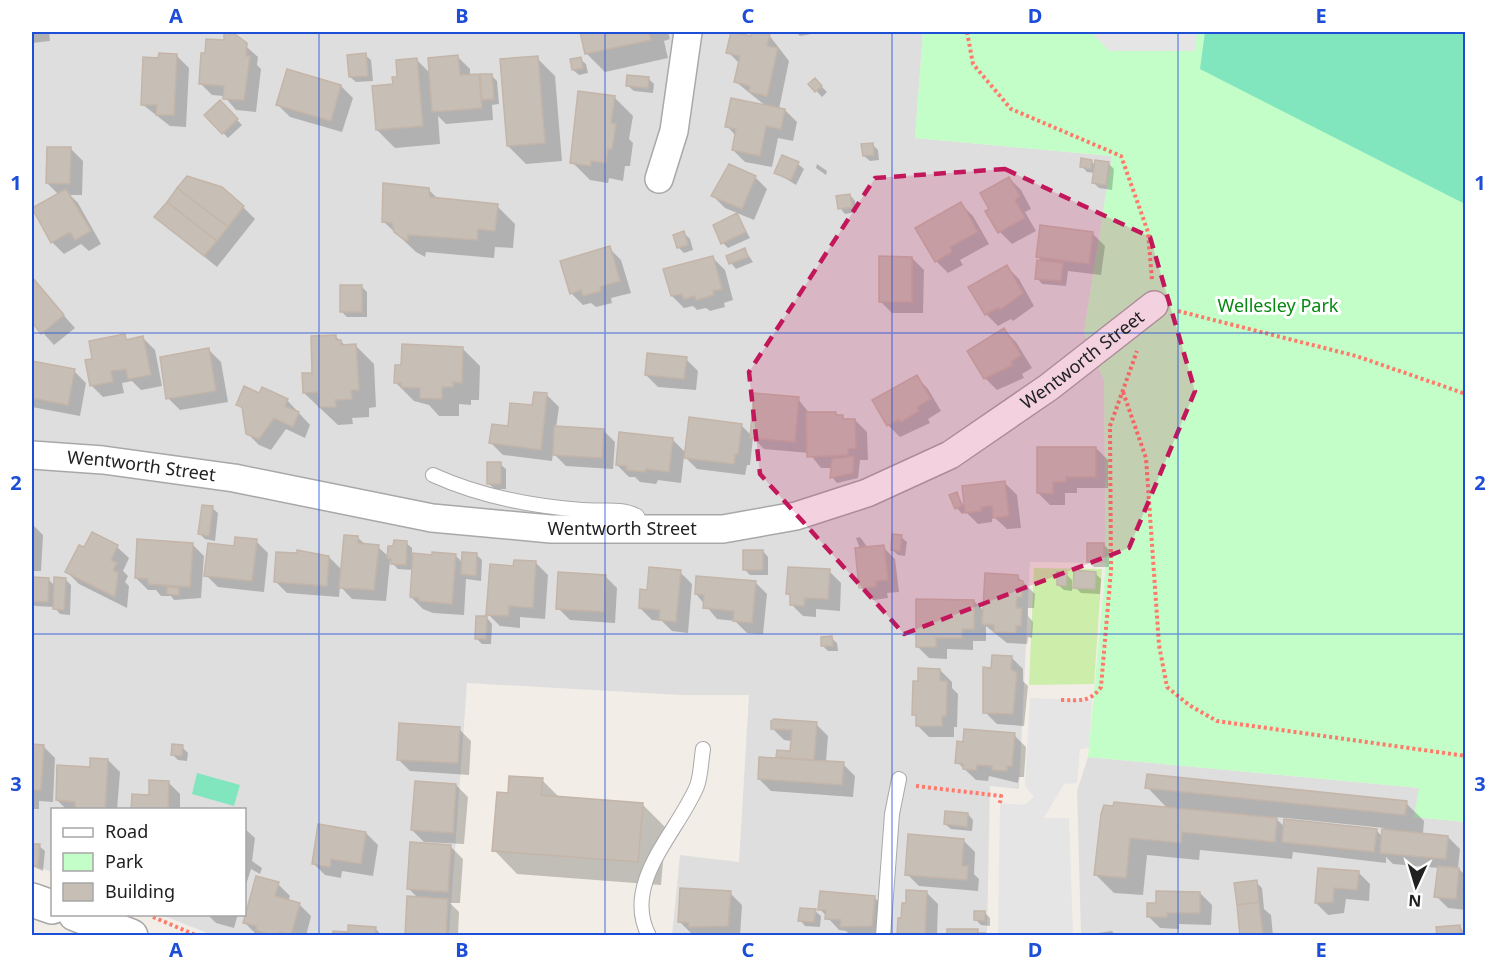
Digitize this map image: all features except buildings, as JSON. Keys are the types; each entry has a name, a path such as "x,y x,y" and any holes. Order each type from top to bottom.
{"street":[{"path":"659,179 674,131 688,32"},
{"name":"Wentworth Street","path":"32,455 103,460 234,478 432,518 551,529 723,529 796,516 867,493 950,455 1049,387 1154,305"},
{"path":"32,900 51,907"},
{"path":"78,916 131,936"}],"lane":[{"path":"433,475 467,491 506,499 582,510 626,510 638,516 643,529"},
{"path":"649,936 640,903 650,868 698,784 703,749"},
{"path":"883,936 892,814 899,778"}],"path":[{"path":"967,32 973,64 1011,109 1121,156 1148,232 1154,305 1356,356 1466,394"},
{"path":"1061,700 1089,700 1101,687 1111,570 1110,426 1139,346 1132,322"},
{"path":"1123,392 1146,458 1159,645 1167,687 1189,705 1217,721 1466,756"},
{"path":"899,778 912,786 1000,796 1000,803"},
{"path":"149,916 198,936"}],"highlighted area":[{"path":"1005,169 1150,237 1195,391 1129,548 904,634 760,474 749,372 875,178"}],"shaded area":[{"path":"32,32 923,32 915,138 1112,156 1084,332 1104,378 1106,563 1030,562 1019,789 990,786 987,935 672,935 680,855 739,862 749,695 681,695 467,683 449,935 212,935 164,916 246,916 246,808 51,808 51,872 32,865"},
{"path":"1091,32 1197,32 1195,51 1109,51"},
{"path":"1030,698 1092,700 1089,748 1080,749 1077,783 1064,784 1044,818 1069,818 1073,935 998,935 1000,803 1024,805 1034,797 1025,786"},
{"path":"1088,757 1420,788 1414,817 1465,822 1465,935 1081,935 1077,791"}],"green space":[{"name":"Wellesley Park","path":"923,32 1465,32 1465,822 1414,817 1419,788 1088,757 1106,563 1104,381 1084,332 1112,156 915,138"},
{"path":"1205,32 1465,32 1465,204 1200,69"},
{"path":"1034,568 1102,569 1094,684 1029,685"},
{"path":"197,773 240,785 234,806 192,794"}]}
